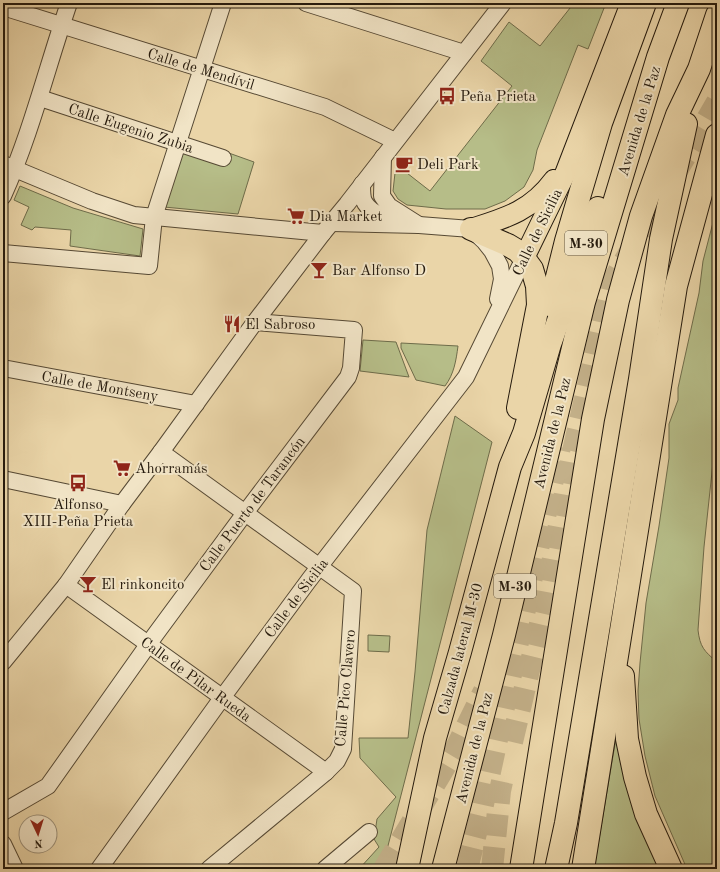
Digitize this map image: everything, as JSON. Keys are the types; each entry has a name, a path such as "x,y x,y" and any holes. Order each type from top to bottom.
{"highway":[{"path":"519,433 566,241 601,123 645,3"},
{"name":"Avenida de la Paz","path":"443,869 504,635 584,302 658,57 678,3"},
{"path":"556,869 566,822 640,379 661,239 699,68 717,15"},
{"name":"M-30","path":"519,433 601,198 633,99 658,57"},
{"path":"521,869 593,419 618,300 641,216 677,115 699,68"},
{"path":"583,869 676,286 717,135"},
{"path":"471,229 518,251 532,269 535,277 538,290 538,305 519,433"},
{"path":"640,379 660,313 676,286"},
{"name":"Calzada lateral M-30","path":"407,869 435,738 460,652 519,433"},
{"path":"626,593 622,673 627,739 635,777 646,814 671,869"},
{"path":"397,869 435,738"}],"main road":[{"path":"471,229 514,215 536,200 554,181 579,137 631,3"},
{"name":"Calle de Sicilia","path":"524,258 565,174 579,137"}],"street":[{"path":"3,196 9,166 40,98 68,3"},
{"path":"3,253 149,266 154,217 223,3"},
{"path":"306,3 464,53"},
{"path":"3,662 66,585 122,504 255,322 502,3"},
{"name":"Calle de Mendívil","path":"3,7 325,107 395,141"},
{"name":"Calle Eugenio Zubia","path":"40,98 223,158"},
{"path":"383,157 382,196 389,206 419,225"},
{"path":"9,166 92,201 134,215 328,228 419,225"},
{"path":"362,184 364,203 372,211 392,220 419,225 471,229"},
{"name":"Calle de Sicilia","path":"471,229 492,251 500,266 502,279 500,293 491,326"},
{"name":"Calle de Sicilia","path":"99,869 222,698 320,566 466,377 524,258"},
{"name":"Calle Puerto de Tarancón","path":"3,812 48,786 148,644 348,377 351,368 354,330 255,322"},
{"name":"Calle de Montseny","path":"3,368 196,404"},
{"path":"161,452 320,566"},
{"path":"3,479 122,504"},
{"name":"Calle Pico Clavero","path":"210,869 326,772 337,761 343,749 353,591 320,566"},
{"name":"Calle de Pilar Rueda","path":"66,585 326,772"},
{"path":"325,869 369,832"},
{"path":"3,844 15,869"}],"green space":[{"path":"574,3 606,3 588,49 578,45 537,150 533,170 524,187 505,201 485,209 446,209 407,205 398,199 393,191 395,173 398,166 430,191 512,86 481,61 509,22 540,46"},
{"path":"182,152 226,152 254,162 238,214 164,207"},
{"path":"20,186 73,208 143,229 140,256 70,246 71,230 35,227 32,230 21,225 29,207 14,200"},
{"path":"717,207 717,425 704,547 698,630 701,645 717,662 717,869 687,869 655,796 645,756 639,719 638,691 646,603 669,458 669,424 678,400 678,388 699,293 703,261"},
{"path":"363,340 396,342 409,377 360,371"},
{"path":"401,343 458,346 453,372 445,386 416,380 401,348"},
{"path":"455,416 492,442 382,869 359,869 379,847 374,839 377,819 396,797 360,758 359,738 408,738 427,530"},
{"path":"368,635 390,636 389,652 368,651"},
{"path":"618,726 638,820 659,869 594,869"}],"tunnel":[{"path":"512,742 544,607 571,460 611,284 717,102"},
{"path":"467,869 482,809 560,447"},
{"path":"384,869 455,750 484,691"},
{"path":"492,869 500,791 503,777"}],"place":[{"name":"Peña Prieta","path":"447,96"},
{"name":"Deli Park","path":"404,164"},
{"name":"Dia Market","path":"296,216"},
{"name":"Bar Alfonso D","path":"319,270"},
{"name":"El Sabroso","path":"232,324"},
{"name":"Ahorramás","path":"122,468"},
{"name":"Alfonso XIII-Peña Prieta","path":"78,483"},
{"name":"El rinkoncito","path":"88,584"}]}
